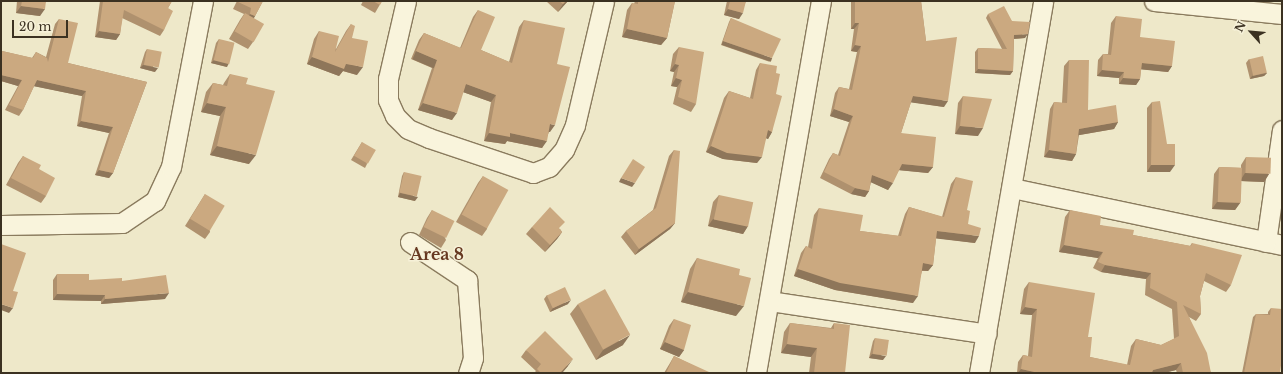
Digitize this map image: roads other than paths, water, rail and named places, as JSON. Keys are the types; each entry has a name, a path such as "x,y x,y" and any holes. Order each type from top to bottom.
{"street":[{"path":"1,225 122,222 155,201 171,167 203,1"},
{"path":"406,1 388,80 388,100 395,116 408,129 429,138 533,174 549,167 564,150 575,125 604,1"},
{"path":"756,373 770,301 821,1"},
{"path":"979,373 1043,1"},
{"path":"1154,1 1282,15"},
{"path":"1012,188 1274,244 1282,130"},
{"path":"410,242 467,280 473,358 468,373"},
{"path":"770,301 986,334"}],"district":[{"name":"Area 8","path":"437,254"}]}
